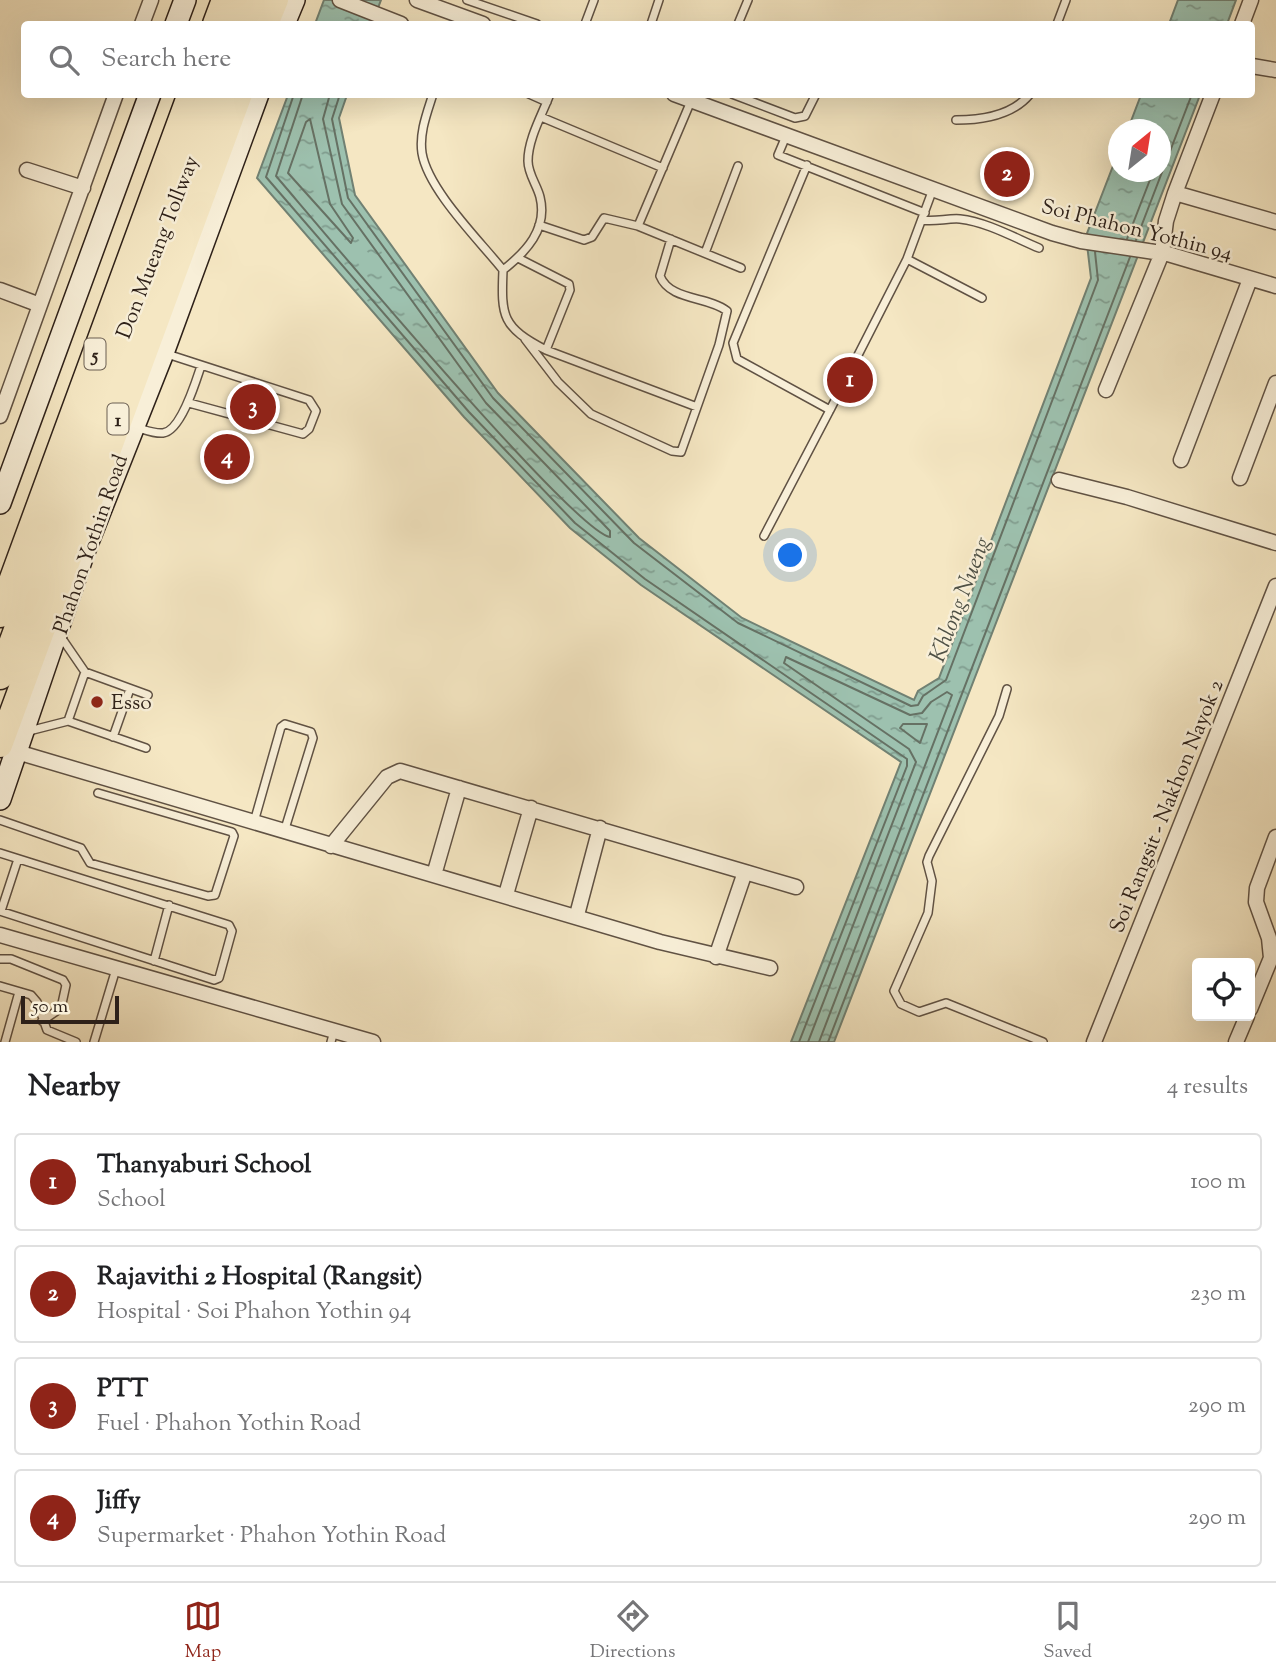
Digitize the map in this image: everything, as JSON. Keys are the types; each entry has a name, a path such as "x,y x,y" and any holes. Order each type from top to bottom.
{"highway":[{"path":"216,21 224,0"},
{"path":"242,21 251,0"},
{"path":"268,21 276,0"},
{"name":"Don Mueang Tollway","path":"0,612 189,98"},
{"name":"Don Mueang Tollway","path":"0,676 214,98"},
{"name":"Phahon Yothin Road","path":"8,749 239,98"},
{"path":"49,637 84,552"}],"main road":[{"path":"177,21 185,0"},
{"path":"286,21 294,0"},
{"path":"0,503 149,98"},
{"name":"Phahon Yothin Road","path":"84,552 163,353 257,98"},
{"name":"Phahon Yothin Road","path":"0,799 8,749 24,732 49,637"}],"street":[{"path":"143,21 151,0"},
{"path":"340,0 393,21"},
{"path":"417,0 470,21"},
{"path":"1243,21 1251,0"},
{"path":"1255,67 1276,71"},
{"path":"0,416 115,98"},
{"name":"Soi Phahon Yothin 94","path":"684,98 1081,242 1158,253 1276,286"},
{"path":"1106,390 1158,253 1175,193 1211,98"},
{"path":"27,170 83,188"},
{"path":"1175,193 1276,222"},
{"path":"1181,460 1250,279"},
{"path":"0,290 40,305"},
{"path":"1240,478 1276,383"},
{"path":"1059,480 1276,543"},
{"name":"Soi Rangsit - Nakhon Nayok 2","path":"1094,1042 1276,586"},
{"path":"8,749 716,957 770,968"},
{"path":"331,846 393,773 400,771 796,887"},
{"path":"436,868 459,788"},
{"path":"508,891 531,808"},
{"path":"578,911 600,828"},
{"path":"1255,997 1271,958 1269,938 1256,902 1257,888 1276,837"},
{"path":"716,957 745,872"},
{"path":"0,935 116,968 332,1036 373,1042"},
{"path":"1236,1042 1245,1021"}],"lane":[{"path":"467,0 528,21"},
{"path":"586,21 594,0"},
{"path":"651,21 659,0"},
{"path":"739,21 748,0"},
{"path":"1058,21 1066,0"},
{"path":"432,98 421,138 425,163 440,192 503,270 501,304 506,317 558,382 591,414 672,451 681,452 719,345 727,311 677,292 663,283 661,269 671,239"},
{"path":"503,270 528,250 539,225 540,196 528,164 529,148 548,98"},
{"path":"742,98 795,118 805,116 815,98"},
{"path":"956,120 974,120 1000,113 1025,98"},
{"path":"638,226 691,101"},
{"path":"541,117 663,168"},
{"path":"786,135 778,155 937,222 957,218 972,221 1039,248"},
{"path":"807,165 733,343 733,352 737,359 830,410"},
{"path":"705,253 738,166"},
{"path":"764,536 907,259 933,189"},
{"path":"539,225 584,240 592,237 604,218 638,226 741,268"},
{"path":"518,258 569,284 570,290 546,350"},
{"path":"907,259 982,298"},
{"path":"525,339 546,350 697,407"},
{"path":"163,353 309,400 316,411 309,429 303,434 189,402"},
{"path":"133,426 166,433 189,402 201,366"},
{"path":"49,637 85,673 148,695"},
{"path":"68,721 85,673"},
{"path":"113,737 130,689"},
{"path":"1007,689 999,716 929,856 927,862 932,881 928,913 894,991 901,1004 919,1012 946,1003 1043,1042"},
{"path":"24,732 68,721 146,748"},
{"path":"254,822 281,727 285,724 311,732 313,738 284,832"},
{"path":"0,820 81,848 90,863 208,896 215,895 234,836 232,832 98,793"},
{"path":"0,853 229,925 232,931 219,978 214,980 0,911 18,859"},
{"path":"154,961 169,905"},
{"path":"0,959 11,959 63,980 66,985 61,1008 42,1021"},
{"path":"94,1042 116,968"},
{"path":"0,986 37,1002 42,1021 54,1035 76,1042"},
{"path":"5,1042 19,992"}],"water":[{"path":"324,0 381,0 373,21 316,21"},
{"path":"1178,0 1236,0 1228,21 1170,21"},
{"path":"287,98 346,98 339,118 355,195 498,393 639,538 742,618 914,700 918,691 939,678 1091,278 1086,236 1108,179 1108,182 1166,182 834,1042 791,1042 901,762 641,585 570,528 464,417 257,178"},
{"path":"1140,98 1199,98 1171,170 1171,119 1132,119"}],"place":[{"name":"Rajavithi 2 Hospital (Rangsit)","path":"1007,174"},
{"name":"Thanyaburi School","path":"850,380"},
{"name":"PTT","path":"253,407"},
{"name":"Jiffy","path":"227,457"},
{"name":"Esso","path":"97,702"}],"water label":[{"name":"Khlong Nueng","path":"959,599"}]}
